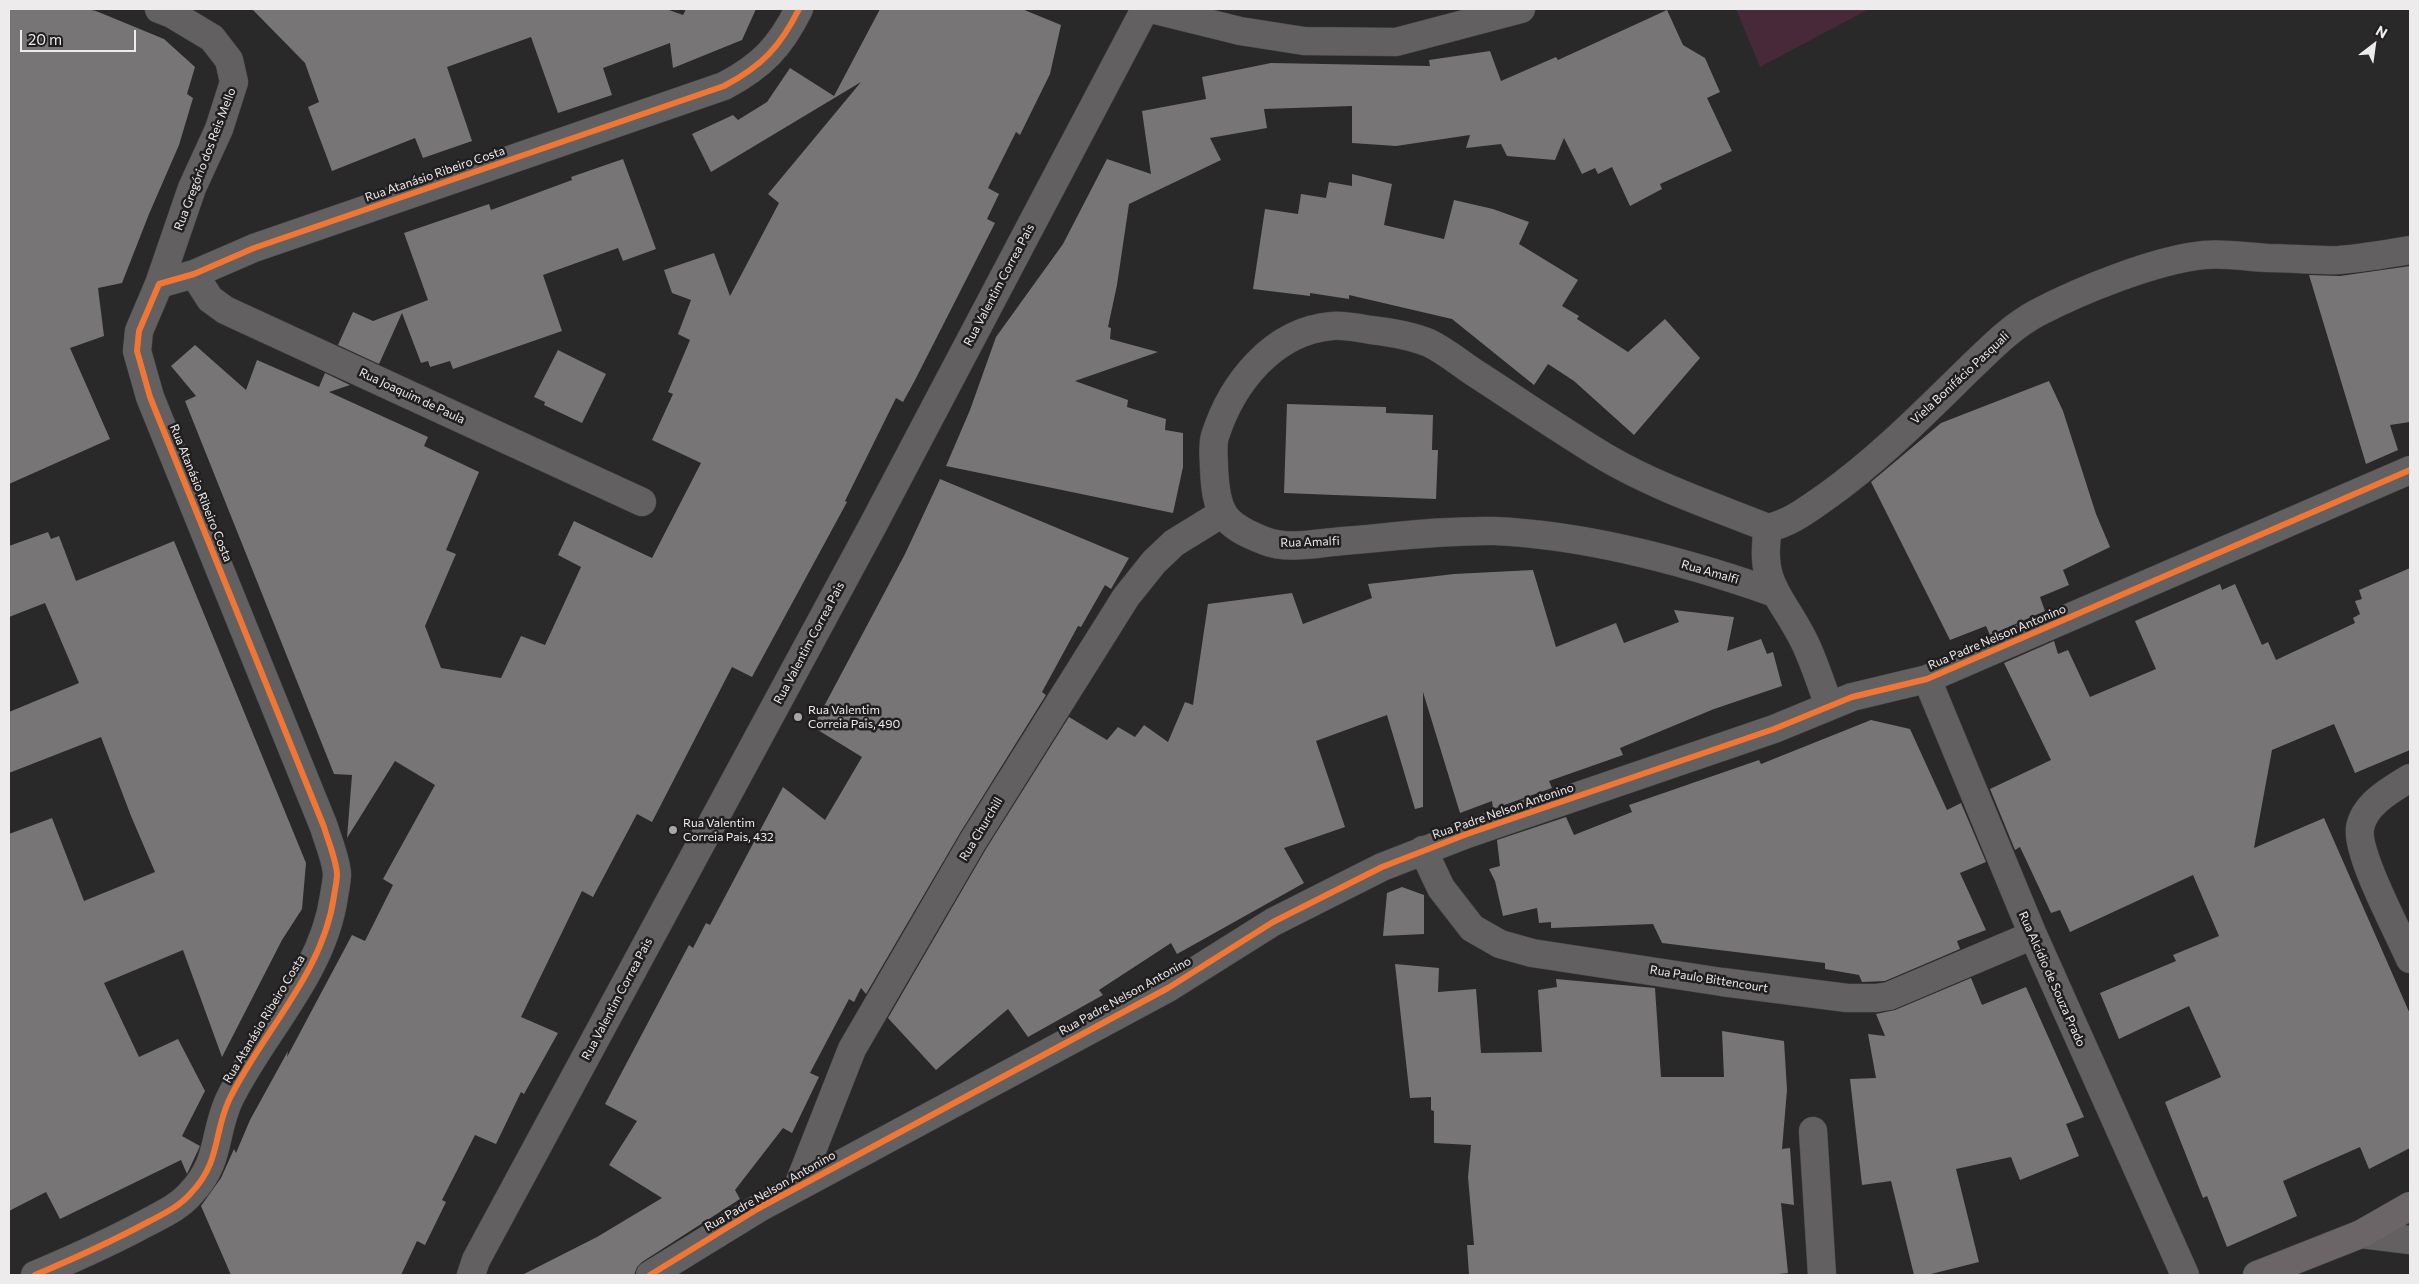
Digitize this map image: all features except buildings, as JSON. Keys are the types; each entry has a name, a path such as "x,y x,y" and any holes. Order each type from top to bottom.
{"main road":[{"path":"2257,1275 2361,1234 2410,1206"}],"street":[{"name":"Rua Gregório dos Reis Mello","path":"159,9 172,14 212,38 229,60 234,82 219,128 192,188 159,284"},
{"name":"Rua Atanásio Ribeiro Costa","path":"34,1275 126,1234 177,1206 191,1193 205,1175 214,1158 221,1122 237,1085 294,994 315,956 332,911 337,874 324,827 150,397 137,351 139,331 159,284 194,274 254,248 724,86 745,75 769,56 788,32 799,9"},
{"name":"Rua Valentim Correa Pais","path":"471,1275 476,1260 863,543 1145,9"},
{"path":"1151,9 1240,31 1304,41 1396,42 1521,9"},
{"name":"Viela Bonifácio Pasquali","path":"1768,528 1781,525 1795,518 1838,488 1879,454 2001,337 2035,314 2066,299 2145,270 2180,259 2203,255 2229,254 2264,258 2338,260 2410,250"},
{"name":"Rua Joaquim de Paula","path":"194,274 210,299 225,310 642,502"},
{"path":"1221,514 1215,494 1213,440 1225,410 1238,387 1256,364 1275,346 1303,332 1334,325 1383,332 1428,343 1538,415 1630,471 1668,489 1768,528 1764,551 1768,579 1806,644 1829,706"},
{"name":"Rua Padre Nelson Antonino","path":"650,1275 758,1208 1168,988 1273,922 1374,870 1423,850 1755,735 1872,690 1928,679 2410,470"},
{"name":"Rua Amalfi","path":"1221,514 1238,529 1269,543 1287,545 1457,532 1494,532 1580,541 1697,568 1775,593"},
{"name":"Rua Churchill","path":"798,1186 852,1049 973,841 1126,597 1154,562 1174,543 1221,514"},
{"name":"Rua Alcídio de Souza Prado","path":"1928,679 2033,935 2185,1275"},
{"path":"2410,778 2384,794 2368,811 2360,827 2362,849 2410,959"},
{"name":"Rua Paulo Bittencourt","path":"1423,850 1442,888 1472,928 1500,944 1532,953 1722,982 1847,998 1876,998 1889,996 2033,935"},
{"path":"1813,1131 1822,1275"},
{"path":"2361,1234 2410,1240"}],"shaded area":[{"path":"1736,9 1869,9 1760,67"}],"cycle path":[{"path":"35,1275 106,1243 165,1213 186,1198 201,1181 212,1159 229,1100 258,1050 305,977 318,951 328,924 337,879 335,862 324,827 150,397 137,351 139,331 159,284 194,274 254,248 724,86 749,71 769,54 785,34 799,9"},
{"path":"650,1275 759,1208 1168,988 1273,922 1382,867 1467,834 1774,729 1852,697 1927,679 2410,470"}],"place":[{"name":"Rua Valentim Correia Pais, 490","path":"798,717"},
{"name":"Rua Valentim Correia Pais, 432","path":"673,830"}]}
